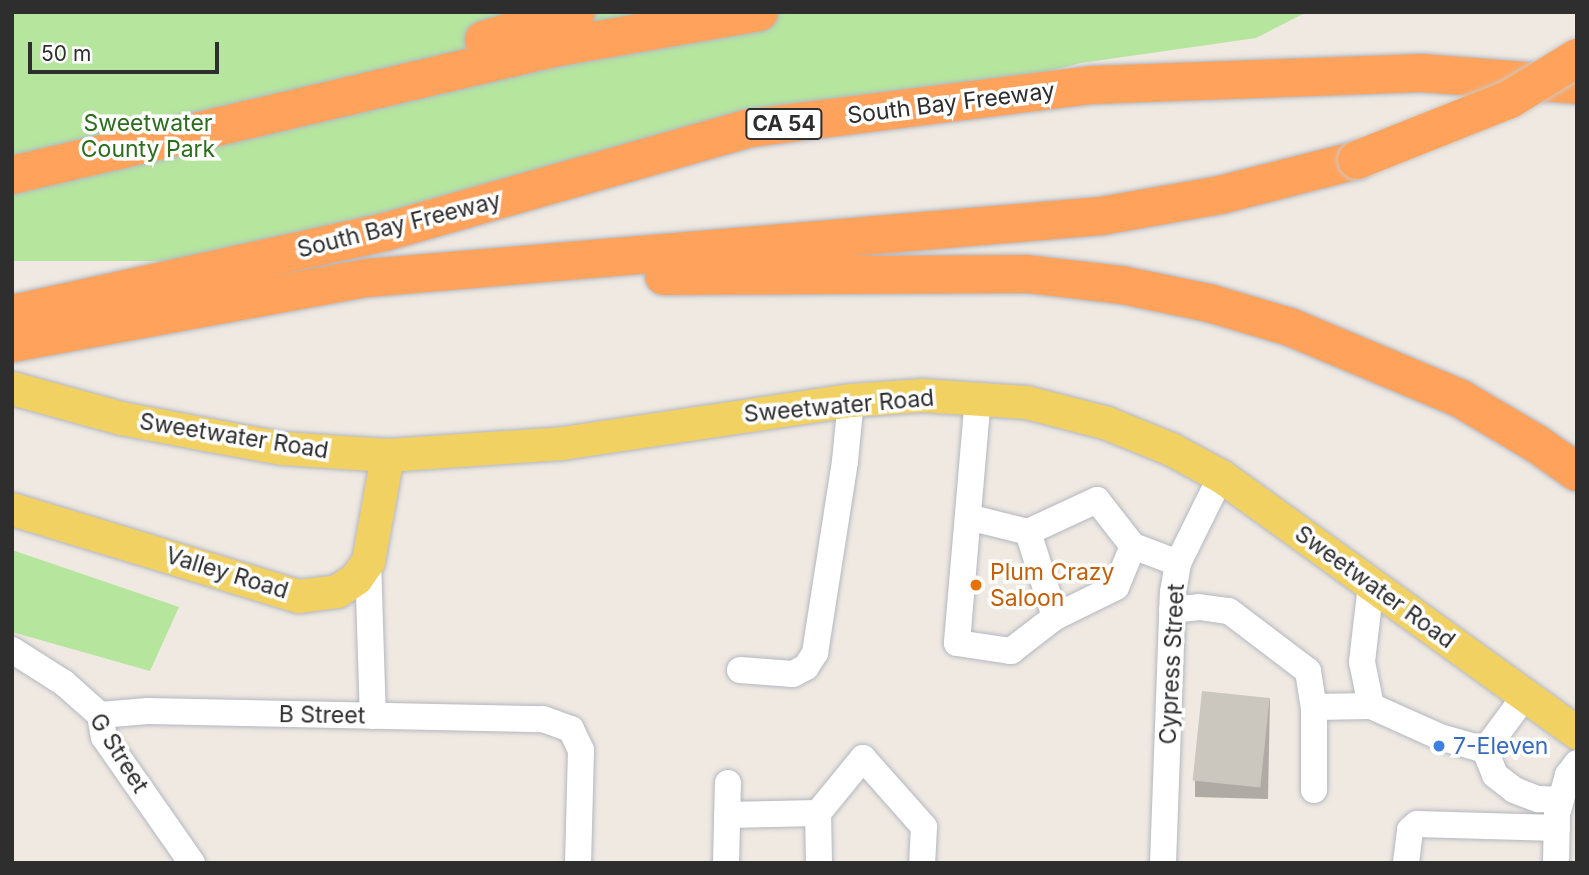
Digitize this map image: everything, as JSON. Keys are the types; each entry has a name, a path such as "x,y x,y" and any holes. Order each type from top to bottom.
{"highway":[{"path":"145,142 576,12"},
{"path":"12,175 553,48 759,12"},
{"path":"12,342 367,278 1101,216 1220,195 1357,160 1510,99 1577,58"},
{"name":"South Bay Freeway","path":"12,314 385,232 751,128 1092,85 1422,73 1577,85"},
{"path":"548,262 655,276 1027,274 1135,287 1209,303 1302,332 1461,399 1537,444 1577,472"}],"main road":[{"name":"Sweetwater Road","path":"12,388 121,418 282,448 387,455 562,443 851,400 922,395 1026,402 1108,423 1171,449 1221,476 1577,733"},
{"path":"368,561 387,455"},
{"name":"Valley Road","path":"12,509 298,596 337,591 356,578 368,561"}],"street":[{"path":"978,397 957,643 1011,651 1055,617 1116,587 1133,546"},
{"path":"740,670 793,674 806,667 815,653 845,461 851,400"},
{"name":"Cypress Street","path":"1163,863 1172,610 1178,563 1221,476"},
{"path":"968,517 1028,532 1097,500 1133,546 1178,563"},
{"path":"1028,532 1055,617"},
{"path":"368,561 373,716"},
{"path":"1371,584 1362,662 1371,706"},
{"path":"1172,610 1199,607 1229,611 1308,671 1314,707 1314,790"},
{"name":"G Street","path":"12,650 64,683 100,715 104,737 192,863"},
{"path":"1485,750 1525,696"},
{"path":"1314,707 1371,706 1440,737 1485,750"},
{"name":"B Street","path":"100,715 148,711 543,719 571,729 581,750 578,863"},
{"path":"1485,750 1494,775 1514,790 1538,799 1561,800"},
{"path":"819,863 818,813 863,758 924,827 922,863"},
{"path":"1556,863 1561,800 1568,775 1577,763"},
{"path":"726,863 728,783"},
{"path":"727,815 818,813"},
{"path":"1406,863 1410,830 1417,824 1557,828"}],"green space":[{"name":"Sweetwater County Park","path":"12,12 1307,12 1256,38 1081,63 689,164 248,261 12,261"},
{"path":"12,550 179,607 150,671 12,632"}],"building":[{"path":"1202,691 1270,698 1260,788 1193,781"}],"place":[{"name":"Plum Crazy Saloon","path":"976,585"},
{"name":"7-Eleven","path":"1439,746"}]}
